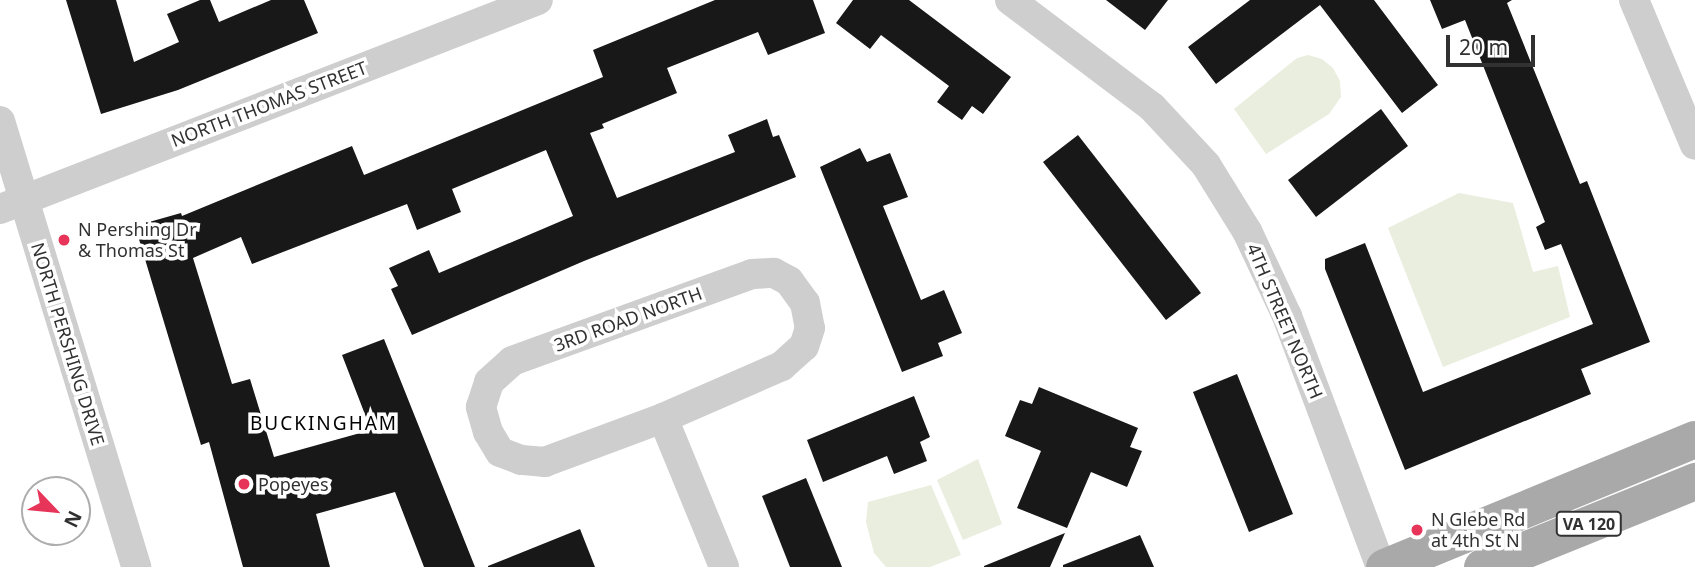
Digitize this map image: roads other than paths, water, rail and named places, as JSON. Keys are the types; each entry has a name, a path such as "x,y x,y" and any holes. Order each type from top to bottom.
{"main road":[{"name":"VA 120","path":"1382,567 1695,439"},
{"name":"VA 120","path":"1482,567 1695,481"}],"street":[{"name":"NORTH THOMAS STREET","path":"12,205 538,0"},
{"name":"4TH STREET NORTH","path":"1010,0 1152,107 1206,164 1247,231 1286,316 1382,567"},
{"path":"1634,0 1695,145"},
{"name":"NORTH PERSHING DRIVE","path":"0,121 12,205 136,567"},
{"name":"3RD ROAD NORTH","path":"774,273 789,281 805,303 810,328 804,346 782,366 663,418 545,462 521,460 500,452 488,432 481,407 489,382 512,361 752,274 774,273"},
{"path":"663,418 724,567"}],"place":[{"name":"N Pershing Dr & Thomas St","path":"64,240"},
{"name":"Popeyes","path":"244,484"},
{"name":"N Glebe Rd at 4th St N","path":"1417,530"}],"district":[{"name":"BUCKINGHAM","path":"324,424"}]}
